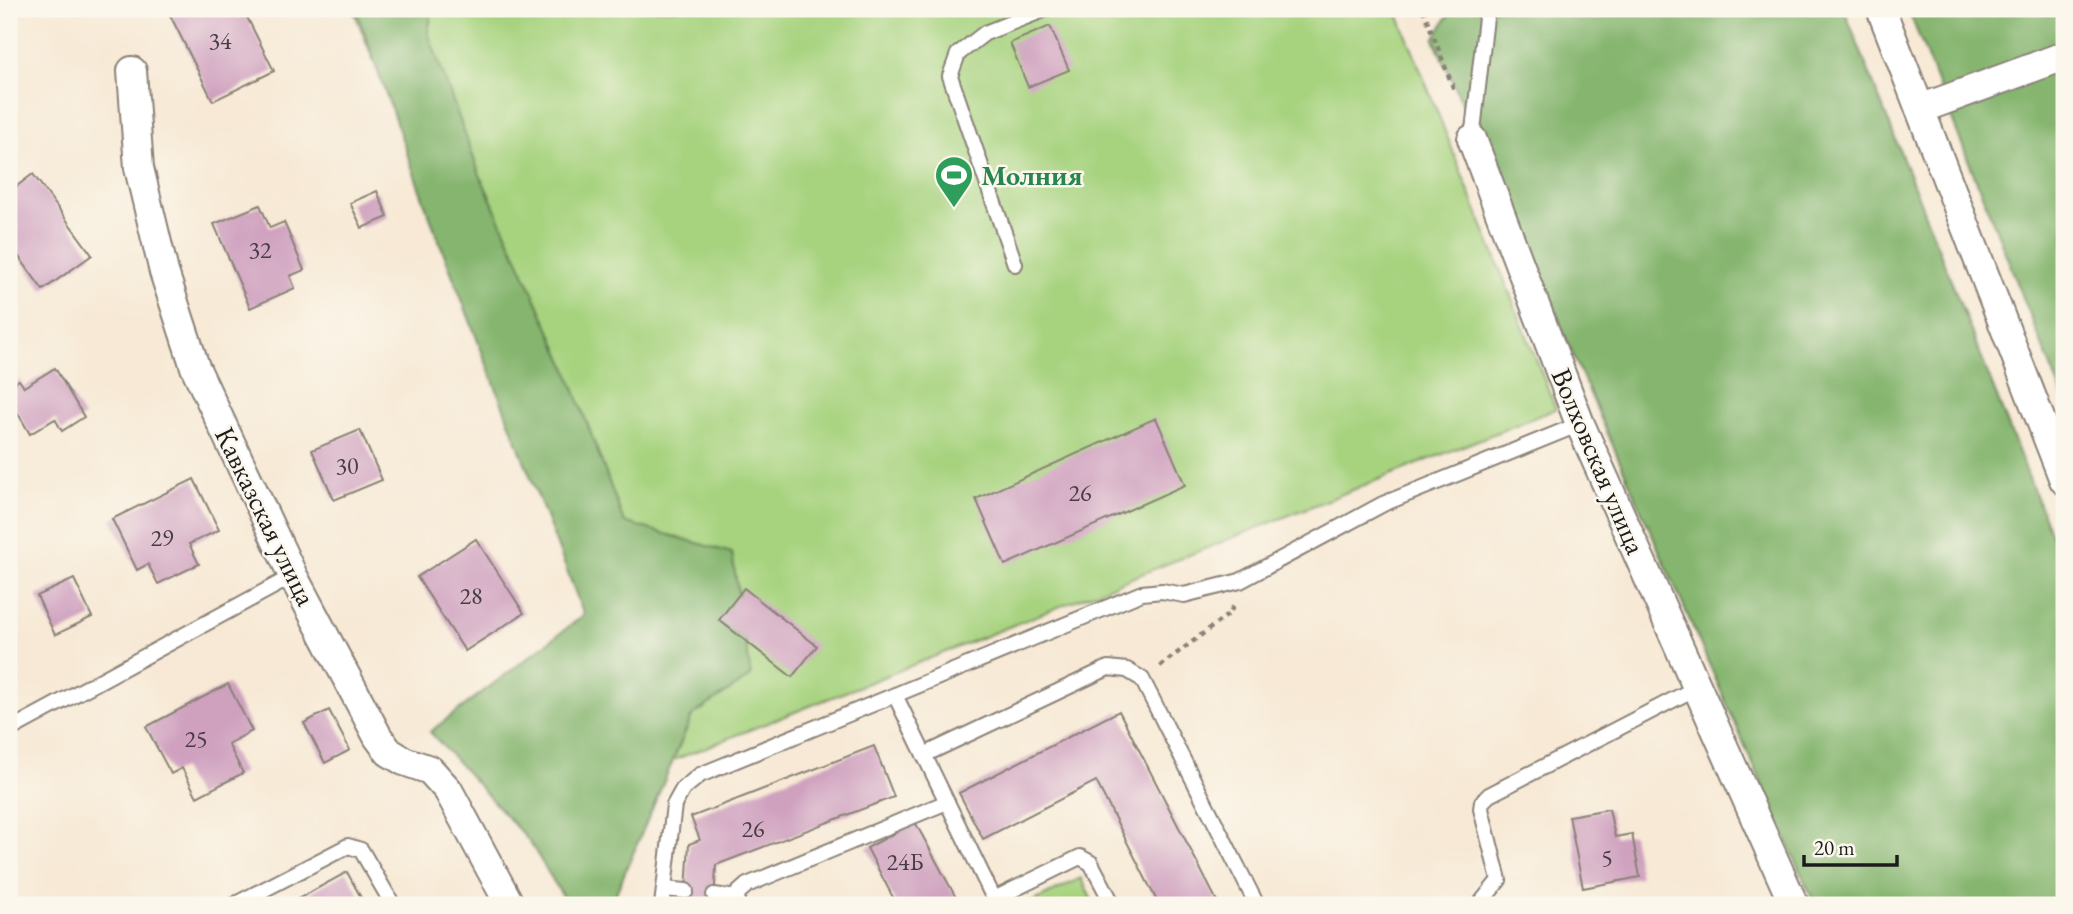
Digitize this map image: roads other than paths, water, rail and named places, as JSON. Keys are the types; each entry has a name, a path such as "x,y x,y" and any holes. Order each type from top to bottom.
{"street":[{"path":"1881,9 2064,480"},
{"path":"1920,109 2064,57"},
{"name":"Кавказская улица","path":"132,72 139,167 164,272 195,367 293,576 378,737 389,752 404,761 430,770 447,790 510,905"},
{"name":"Волховская улица","path":"1472,139 1580,424 1794,905"}],"lane":[{"path":"1015,264 950,76 958,54 985,33 1046,9"},
{"path":"1472,139 1487,9"},
{"path":"662,905 674,805 683,789 700,775 1142,593 1184,595 1240,581 1383,504 1580,424"},
{"path":"9,730 293,576"},
{"path":"924,755 1108,668 1127,670 1142,680 1256,905"},
{"path":"1479,905 1499,880 1481,809 1482,802 1698,687"},
{"path":"895,695 995,902 1080,858 1091,863 1113,905"},
{"path":"714,895 736,902 747,884 947,802"},
{"path":"234,905 348,846 362,850 393,905"},
{"path":"664,889 686,891"}],"place":[{"name":"Молния","path":"954,209"}]}
